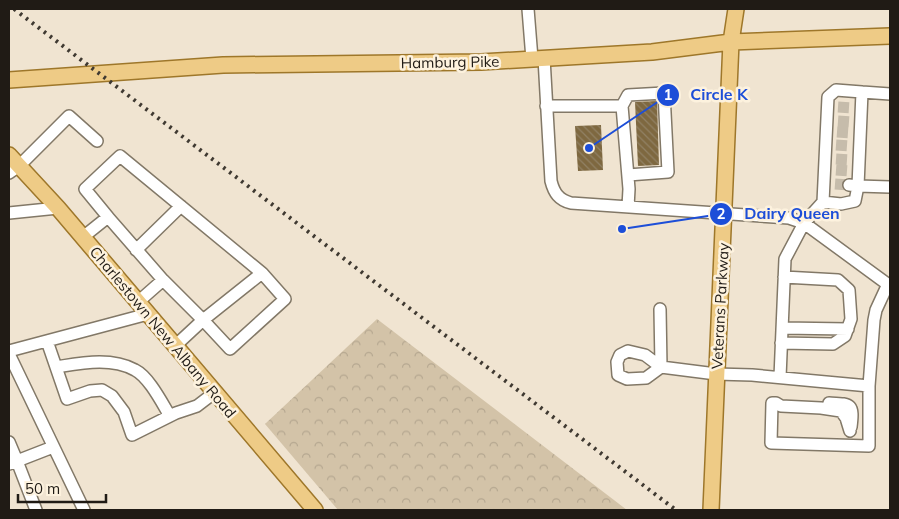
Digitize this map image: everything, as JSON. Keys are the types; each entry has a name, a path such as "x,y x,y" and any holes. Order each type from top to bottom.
{"main road":[{"name":"Veterans Parkway","path":"711,510 731,42 729,9"},
{"name":"Veterans Parkway","path":"731,42 736,9"},
{"name":"Hamburg Pike","path":"9,80 222,65 481,62 652,52 731,42 890,36"},
{"name":"Charlestown New Albany Road","path":"12,165 58,208 315,510"}],"street":[{"path":"528,9 546,106 551,181 560,199 571,203 789,218 804,223 889,286 876,310 859,321 845,336 833,344 782,343"},
{"path":"780,378 785,259 804,223 823,202 829,184 833,107 828,97 836,90 890,94"},
{"path":"823,202 842,204 855,201 854,166 857,108 862,92"},
{"path":"628,175 668,172 664,93 628,95 622,106 629,188 628,207"},
{"path":"546,106 622,106"},
{"path":"12,165 69,116 97,141"},
{"path":"120,156 181,206 262,274 285,299 230,349 163,280 85,189 120,156"},
{"path":"854,186 890,187"},
{"path":"136,250 181,206"},
{"path":"9,213 58,208"},
{"path":"83,237 108,217"},
{"path":"174,346 203,320 262,274"},
{"path":"784,277 838,280 849,290 859,321 870,386 869,446 847,446 771,443 774,403 781,406 841,411 846,418 850,431 847,446"},
{"path":"138,302 163,280"},
{"path":"660,309 661,367 716,374 870,386"},
{"path":"83,510 9,352 148,314"},
{"path":"782,328 859,321"},
{"path":"47,341 67,399 90,391 102,390 112,396 124,412 132,435 170,416 197,406 214,393"},
{"path":"56,367 90,362 109,362 136,370 150,385 170,416"},
{"path":"9,442 13,462 36,510"},
{"path":"13,462 53,447"}],"green space":[{"path":"377,319 627,510 338,510 265,424"}],"building":[{"path":"657,101 659,165 638,166 635,102"},
{"path":"601,125 603,170 578,171 575,126"}],"tunnel":[{"path":"838,107 853,108"},
{"path":"838,121 852,122"},
{"path":"837,132 851,133"},
{"path":"836,145 850,146"},
{"path":"836,159 851,160"},
{"path":"836,170 849,171"},
{"path":"835,184 849,185"}],"railway":[{"path":"14,9 676,510"}],"place":[{"name":"Circle K","path":"589,148"},
{"name":"Dairy Queen","path":"622,229"}]}
